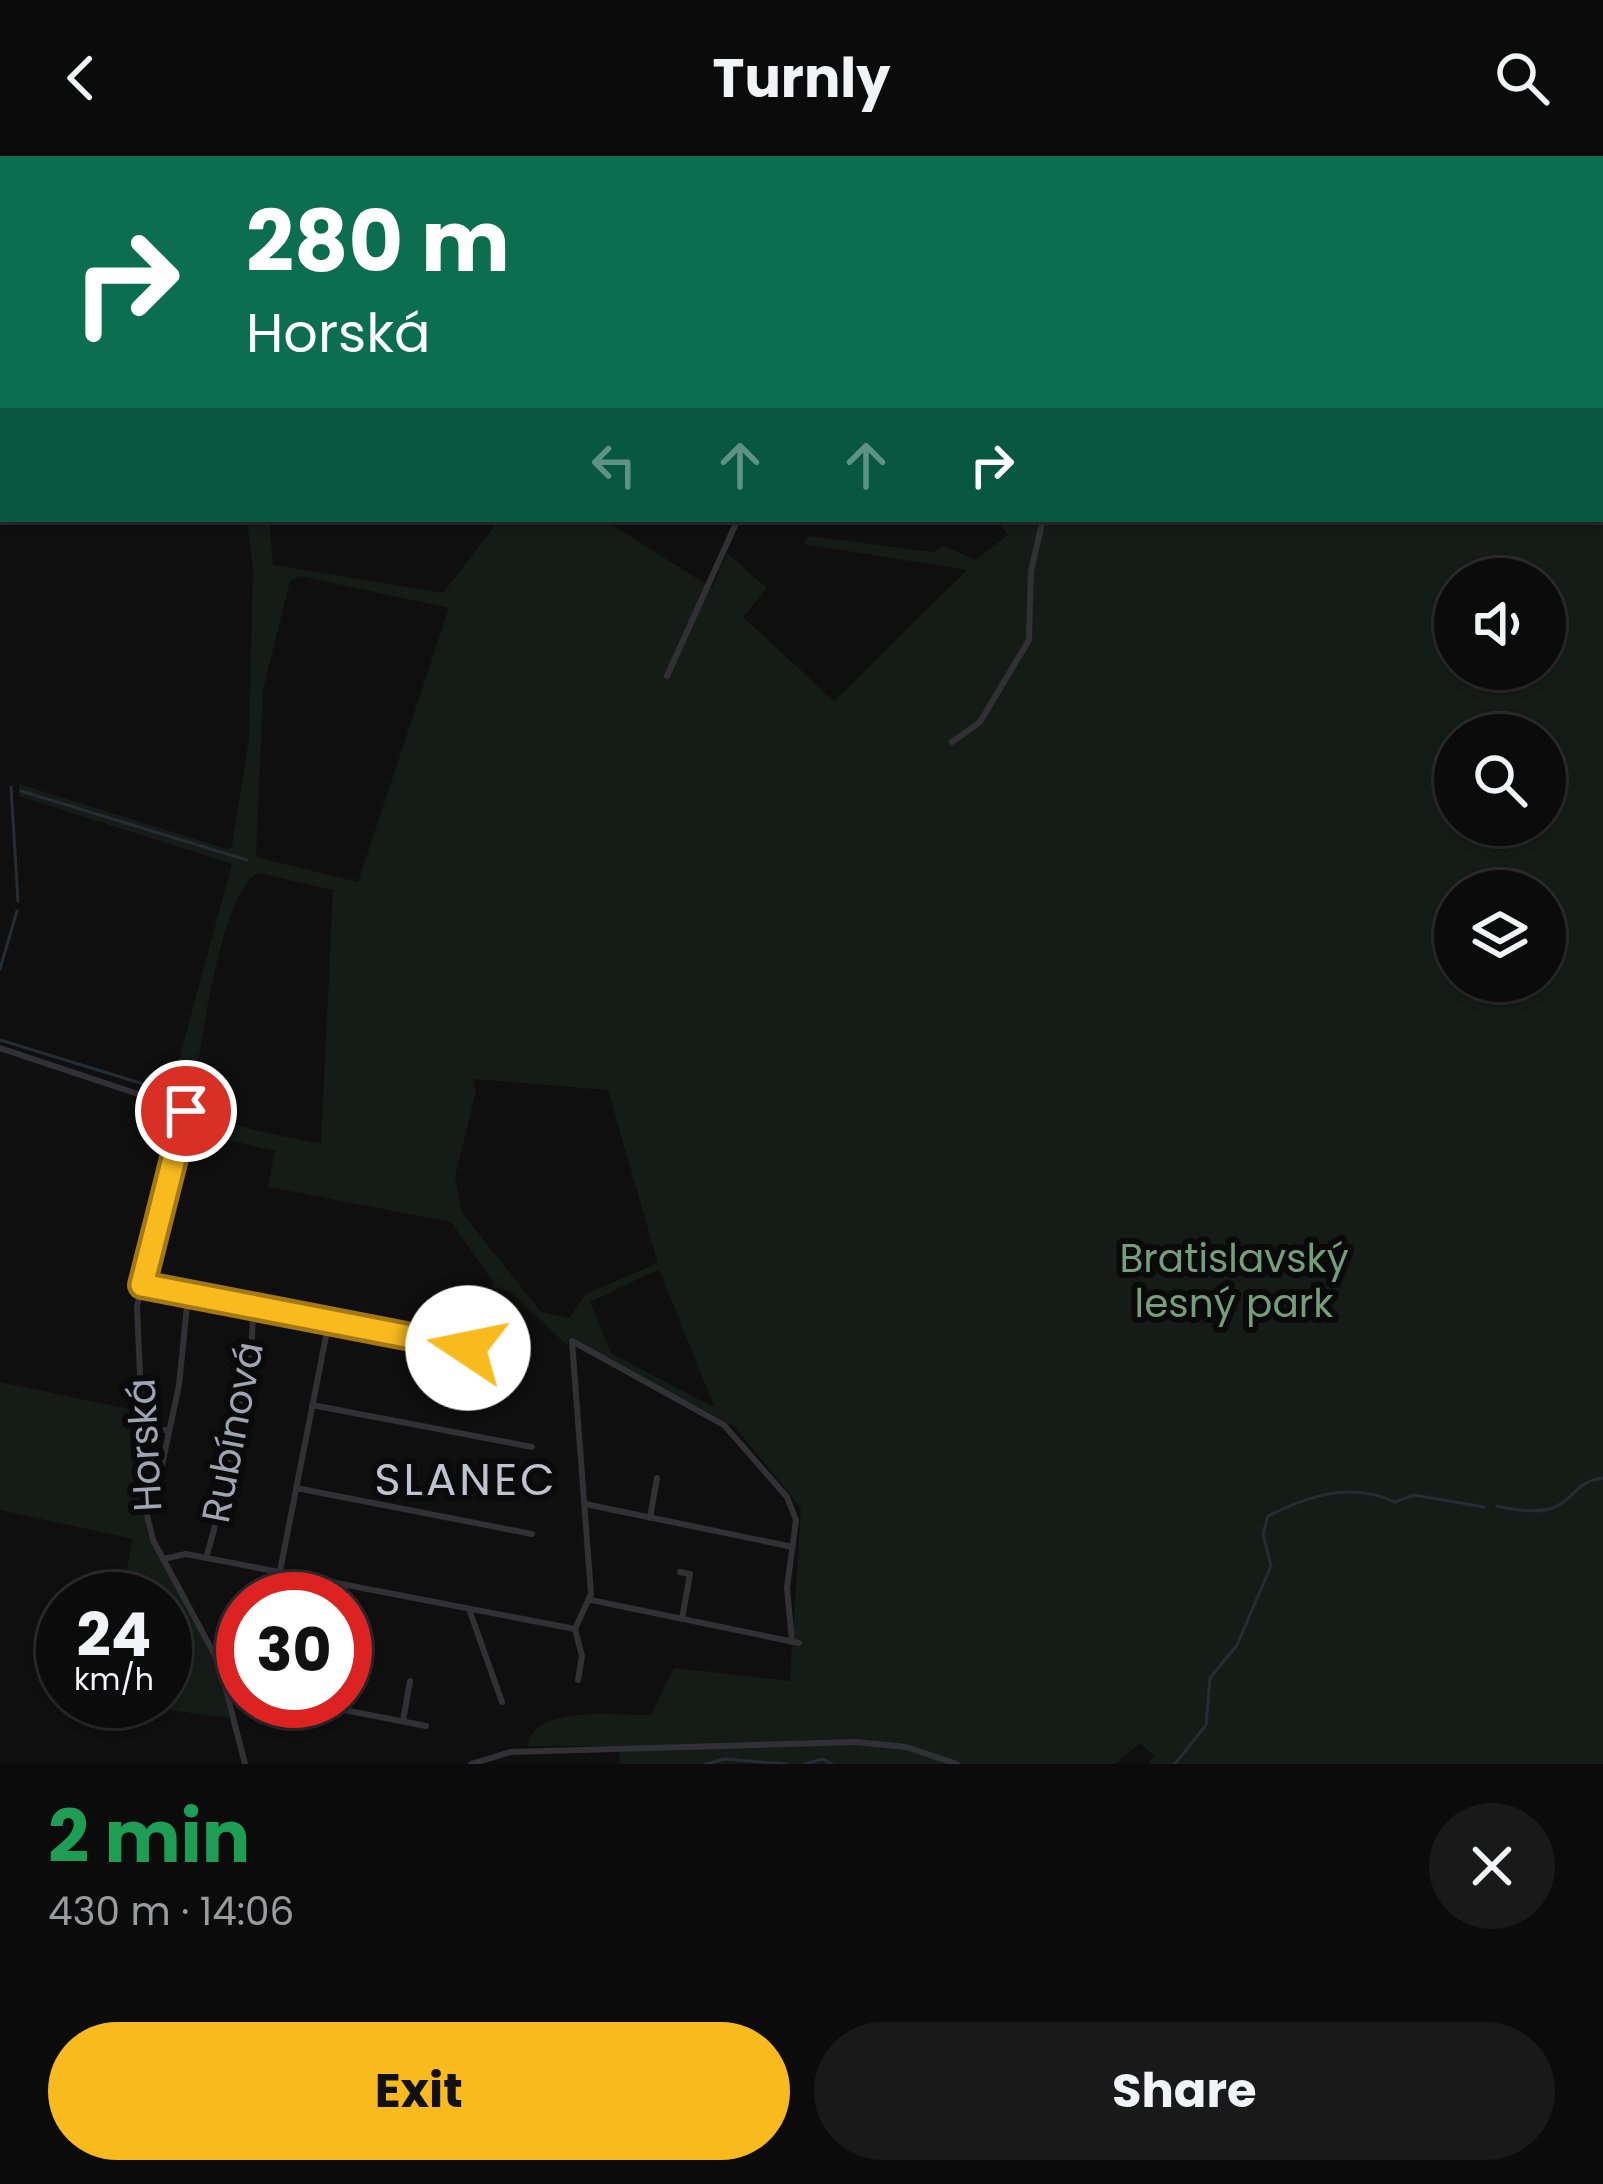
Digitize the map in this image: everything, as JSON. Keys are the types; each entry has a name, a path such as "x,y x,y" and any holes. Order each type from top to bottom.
{"street":[{"path":"667,676 737,522"},
{"path":"952,742 980,722 1029,640 1031,571 1042,522"},
{"name":"Horská","path":"0,1048 186,1111 137,1313 148,1524 231,1688 244,1764"},
{"path":"142,1285 514,1357"},
{"path":"160,1475 189,1294"},
{"name":"Rubínová","path":"206,1558 224,1502 233,1441 251,1373 253,1306"},
{"path":"163,1559 176,1554 280,1572 329,1322"},
{"path":"578,1680 582,1656 575,1629 591,1600 572,1341 733,1432 792,1504 787,1588 795,1642 591,1600"},
{"path":"312,1405 532,1448"},
{"path":"143,1431 168,1430"},
{"path":"650,1518 657,1478"},
{"path":"296,1488 532,1534"},
{"path":"585,1504 793,1547"},
{"path":"680,1573 690,1574 682,1619"},
{"path":"372,1590 575,1629"},
{"path":"468,1608 502,1702"},
{"path":"403,1721 410,1681"},
{"path":"372,1713 426,1726"},
{"path":"471,1764 511,1752 856,1742 906,1747 956,1764"}],"green space":[{"name":"Bratislavský lesný park","path":"247,522 269,522 273,565 443,593 498,522 608,522 712,588 727,553 767,588 743,617 834,701 967,570 804,544 808,536 933,552 944,546 976,560 1008,535 1000,525 1004,522 1603,522 1603,1764 1148,1764 1154,1756 1140,1743 1115,1764 620,1764 619,1752 609,1746 528,1746 533,1732 561,1718 651,1715 674,1668 790,1681 801,1508 734,1426 569,1337 568,1346 509,1291 490,1287 494,1283 451,1222 268,1187 275,1151 182,1129 192,1102 171,1089 232,864 19,796 19,784 227,849 232,846 249,738 253,570","holes":["300,576 449,608 358,882 256,857 263,690 290,581","258,873 333,890 321,1144 214,1117 192,1102 206,1015 232,911 244,887","473,1079 608,1090 658,1263 586,1294 569,1318 541,1312 462,1213 455,1177 476,1091","659,1269 714,1406 713,1407 611,1353 590,1302"]},
{"path":"0,1382 139,1411 147,1533 168,1572 126,1572 133,1539 0,1510"},
{"path":"192,1618 216,1664 216,1716 192,1713"}],"waterway":[{"path":"11,787 18,901"},
{"path":"21,791 247,860"},
{"path":"0,969 17,911"},
{"path":"0,1040 176,1094"},
{"path":"1497,1506 1548,1509 1586,1483 1603,1478"},
{"path":"1175,1764 1206,1725 1210,1678 1237,1645 1271,1566 1263,1534 1268,1516 1315,1497 1347,1492 1395,1502 1414,1495 1484,1507"},
{"path":"706,1764 725,1759 786,1764"},
{"path":"805,1764 823,1759 832,1764"}],"district":[{"name":"SLANEC","path":"466,1479"}],"route":[{"path":"186,1111 142,1285 468,1348"}]}
